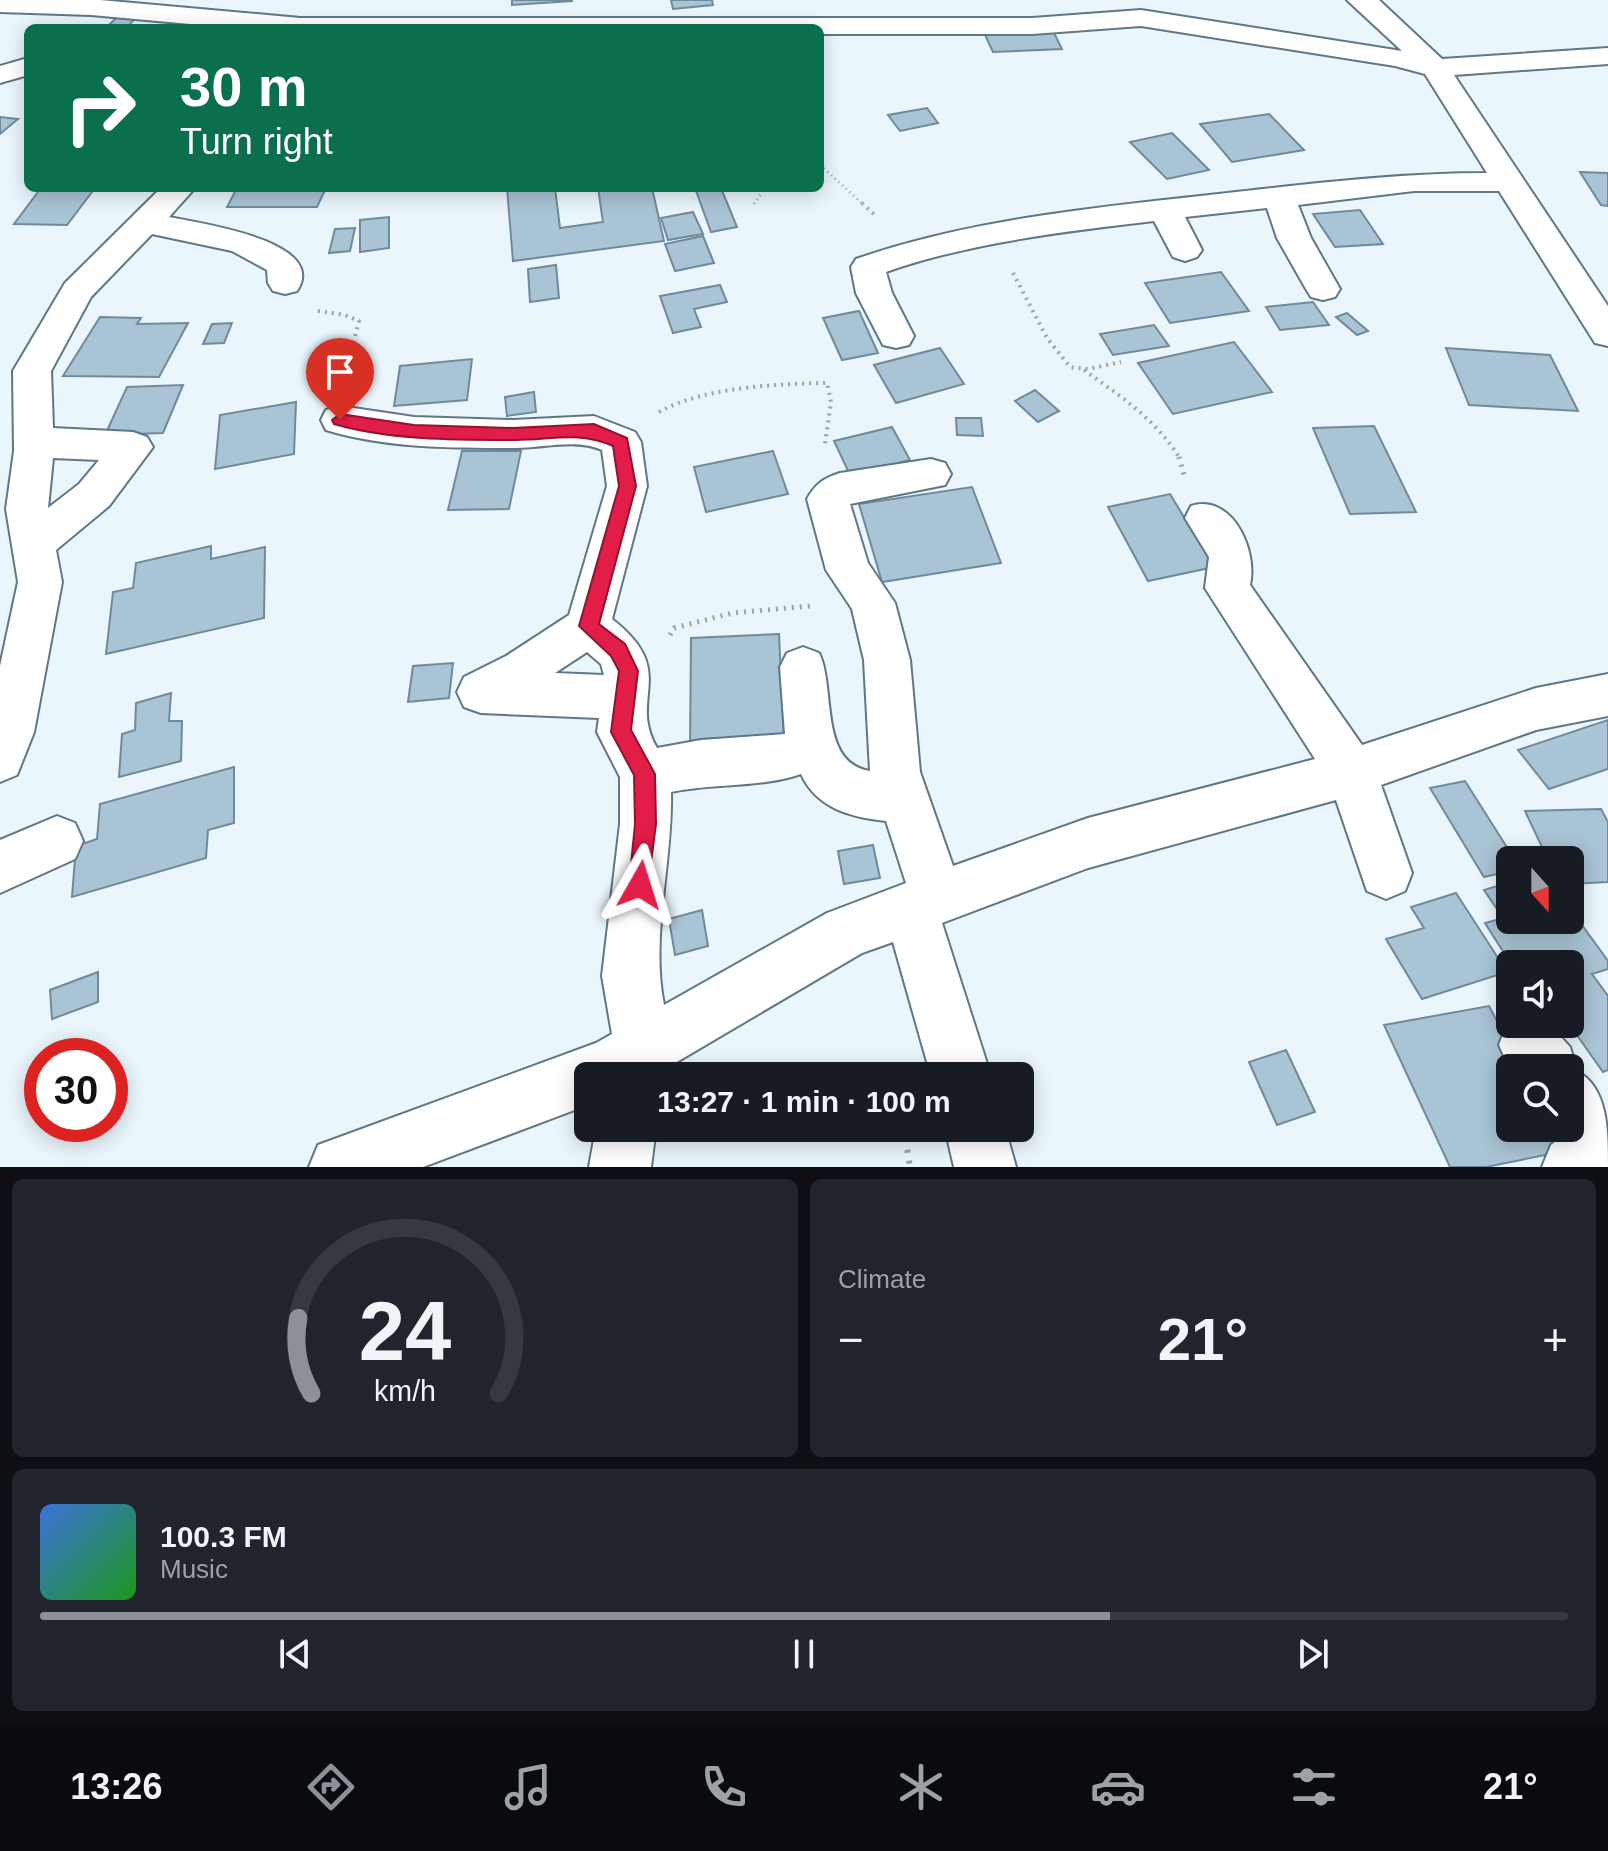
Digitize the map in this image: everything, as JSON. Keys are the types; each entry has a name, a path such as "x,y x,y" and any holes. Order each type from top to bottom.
{"street":[{"path":"1360,0 1372,7 1435,68 1608,334"},
{"path":"8,6 91,7 268,24"},
{"path":"8,6 48,24"},
{"path":"824,26 1017,26 1141,18 1397,58 1435,68 1587,55 1608,56"},
{"path":"0,75 24,67"},
{"path":"896,336 874,293 868,267 918,249 1164,209 1279,195 1414,182 1509,182"},
{"path":"0,759 10,732 16,627 40,582 27,509 34,442 32,371 77,291 175,192"},
{"path":"1279,195 1294,238 1323,289"},
{"path":"1164,209 1185,250"},
{"path":"144,222 242,243 284,265 285,283"},
{"path":"340,420 428,431 513,434 594,430 621,442 627,486 588,626 523,670 481,692 604,696 626,690"},
{"path":"33,544 94,495 133,447 34,442"},
{"path":"931,474 840,489 828,499 848,570 873,603 887,660 895,772 904,800 958,1062"},
{"path":"1206,518 1227,548 1234,565 1227,588 1352,772 1386,873"},
{"path":"588,626 618,650 626,690 621,732 645,774 646,824 624,1062"},
{"path":"803,667 807,727 818,760 844,789 904,800"},
{"path":"627,1062 846,932 1088,843 1352,772 1536,709 1608,695"},
{"path":"645,774 701,763 784,757 813,747"},
{"path":"0,867 57,841"},
{"path":"360,1163 574,1083"},
{"path":"620,1167 624,1142"},
{"path":"979,1142 985,1166"}],"path":[{"path":"824,169 893,234 918,249"},
{"path":"754,204 762,192"},
{"path":"1008,235 1004,254 1051,343 1070,367 1083,369 1121,362"},
{"path":"285,283 298,309 345,315 359,321 344,382 340,420"},
{"path":"1083,369 1126,400 1175,447 1183,465 1185,486 1206,518"},
{"path":"621,442 656,414 683,399 791,384 827,383 831,402 822,474 828,499"},
{"path":"626,690 656,657 674,628 733,613 812,606 856,581"},
{"path":"906,1142 910,1167"}],"building":[{"path":"512,0 572,0 572,1 512,5"},
{"path":"671,0 712,0 713,5 673,9"},
{"path":"117,17 136,18 130,24 110,24"},
{"path":"1053,31 1062,49 993,52 985,35"},
{"path":"927,108 938,123 900,131 888,115"},
{"path":"1269,114 1304,150 1232,162 1200,124"},
{"path":"0,117 18,119 0,134"},
{"path":"1172,133 1209,170 1167,179 1130,142"},
{"path":"1580,172 1608,173 1608,206 1601,205"},
{"path":"38,192 92,192 67,225 14,224"},
{"path":"235,192 324,192 317,207 227,207"},
{"path":"507,192 556,192 560,228 603,222 599,192 653,192 664,241 513,261"},
{"path":"696,192 723,192 737,227 711,232"},
{"path":"1360,210 1383,244 1335,247 1313,214"},
{"path":"693,212 703,234 668,240 661,218"},
{"path":"389,217 389,248 360,252 360,220"},
{"path":"355,228 350,251 329,253 335,229"},
{"path":"703,236 714,263 675,271 665,244"},
{"path":"556,265 559,298 530,302 528,269"},
{"path":"1221,272 1249,311 1170,323 1145,283"},
{"path":"720,285 727,302 694,309 701,327 673,333 660,296"},
{"path":"1313,302 1329,325 1280,330 1266,307"},
{"path":"859,311 878,353 842,360 823,318"},
{"path":"1347,313 1368,331 1357,335 1336,317"},
{"path":"100,317 141,318 137,324 188,323 159,377 63,376"},
{"path":"232,323 224,343 203,344 212,324"},
{"path":"1154,325 1169,346 1113,355 1100,334"},
{"path":"1234,342 1272,392 1173,414 1138,363"},
{"path":"940,348 964,384 896,403 874,365"},
{"path":"1446,348 1550,355 1578,411 1469,405"},
{"path":"472,359 467,400 394,406 400,366"},
{"path":"183,385 163,433 105,435 127,387"},
{"path":"1035,390 1059,411 1038,422 1015,401"},
{"path":"534,392 536,412 507,416 505,397"},
{"path":"296,402 294,454 215,469 220,415"},
{"path":"956,418 981,418 983,436 957,435"},
{"path":"1374,426 1416,512 1350,514 1313,428"},
{"path":"892,427 910,460 850,475 834,441"},
{"path":"462,451 521,451 509,509 448,510"},
{"path":"773,451 788,494 706,512 694,467"},
{"path":"972,487 1001,563 882,582 859,504"},
{"path":"1170,494 1214,567 1148,581 1108,507"},
{"path":"211,546 211,559 265,547 264,618 106,654 113,592 133,588 136,563"},
{"path":"779,634 784,741 690,747 691,638"},
{"path":"453,663 449,698 408,702 413,666"},
{"path":"171,693 169,721 182,721 181,761 119,777 122,734 135,730 136,703"},
{"path":"1608,720 1608,769 1549,789 1518,750"},
{"path":"234,767 234,823 208,830 206,858 72,897 76,846 97,839 100,804"},
{"path":"1465,781 1506,846 1496,846 1496,874 1484,877 1430,788"},
{"path":"1601,809 1608,822 1608,882 1584,883 1584,846 1541,846 1525,811"},
{"path":"873,845 880,878 844,884 838,851"},
{"path":"1496,886 1496,908 1484,890"},
{"path":"1456,893 1496,955 1496,975 1422,999 1386,939 1424,928 1411,907"},
{"path":"702,910 708,946 675,955 669,919"},
{"path":"1496,920 1496,934 1584,934 1584,928 1608,961 1608,969 1592,974 1608,996 1608,1070 1603,1072 1579,1038 1584,1038 1584,950 1502,950 1485,923"},
{"path":"98,972 98,1002 52,1019 50,990"},
{"path":"1489,1006 1496,1019 1496,1038 1506,1038 1515,1054 1496,1054 1496,1142 1560,1142 1565,1151 1486,1167 1450,1167 1384,1025"},
{"path":"1286,1050 1315,1112 1277,1125 1249,1062"}],"route":[{"path":"340,420 414,431 513,434 594,430 621,442 627,486 588,626 618,650 628,671 621,732 645,774 646,824 640,885"}]}
